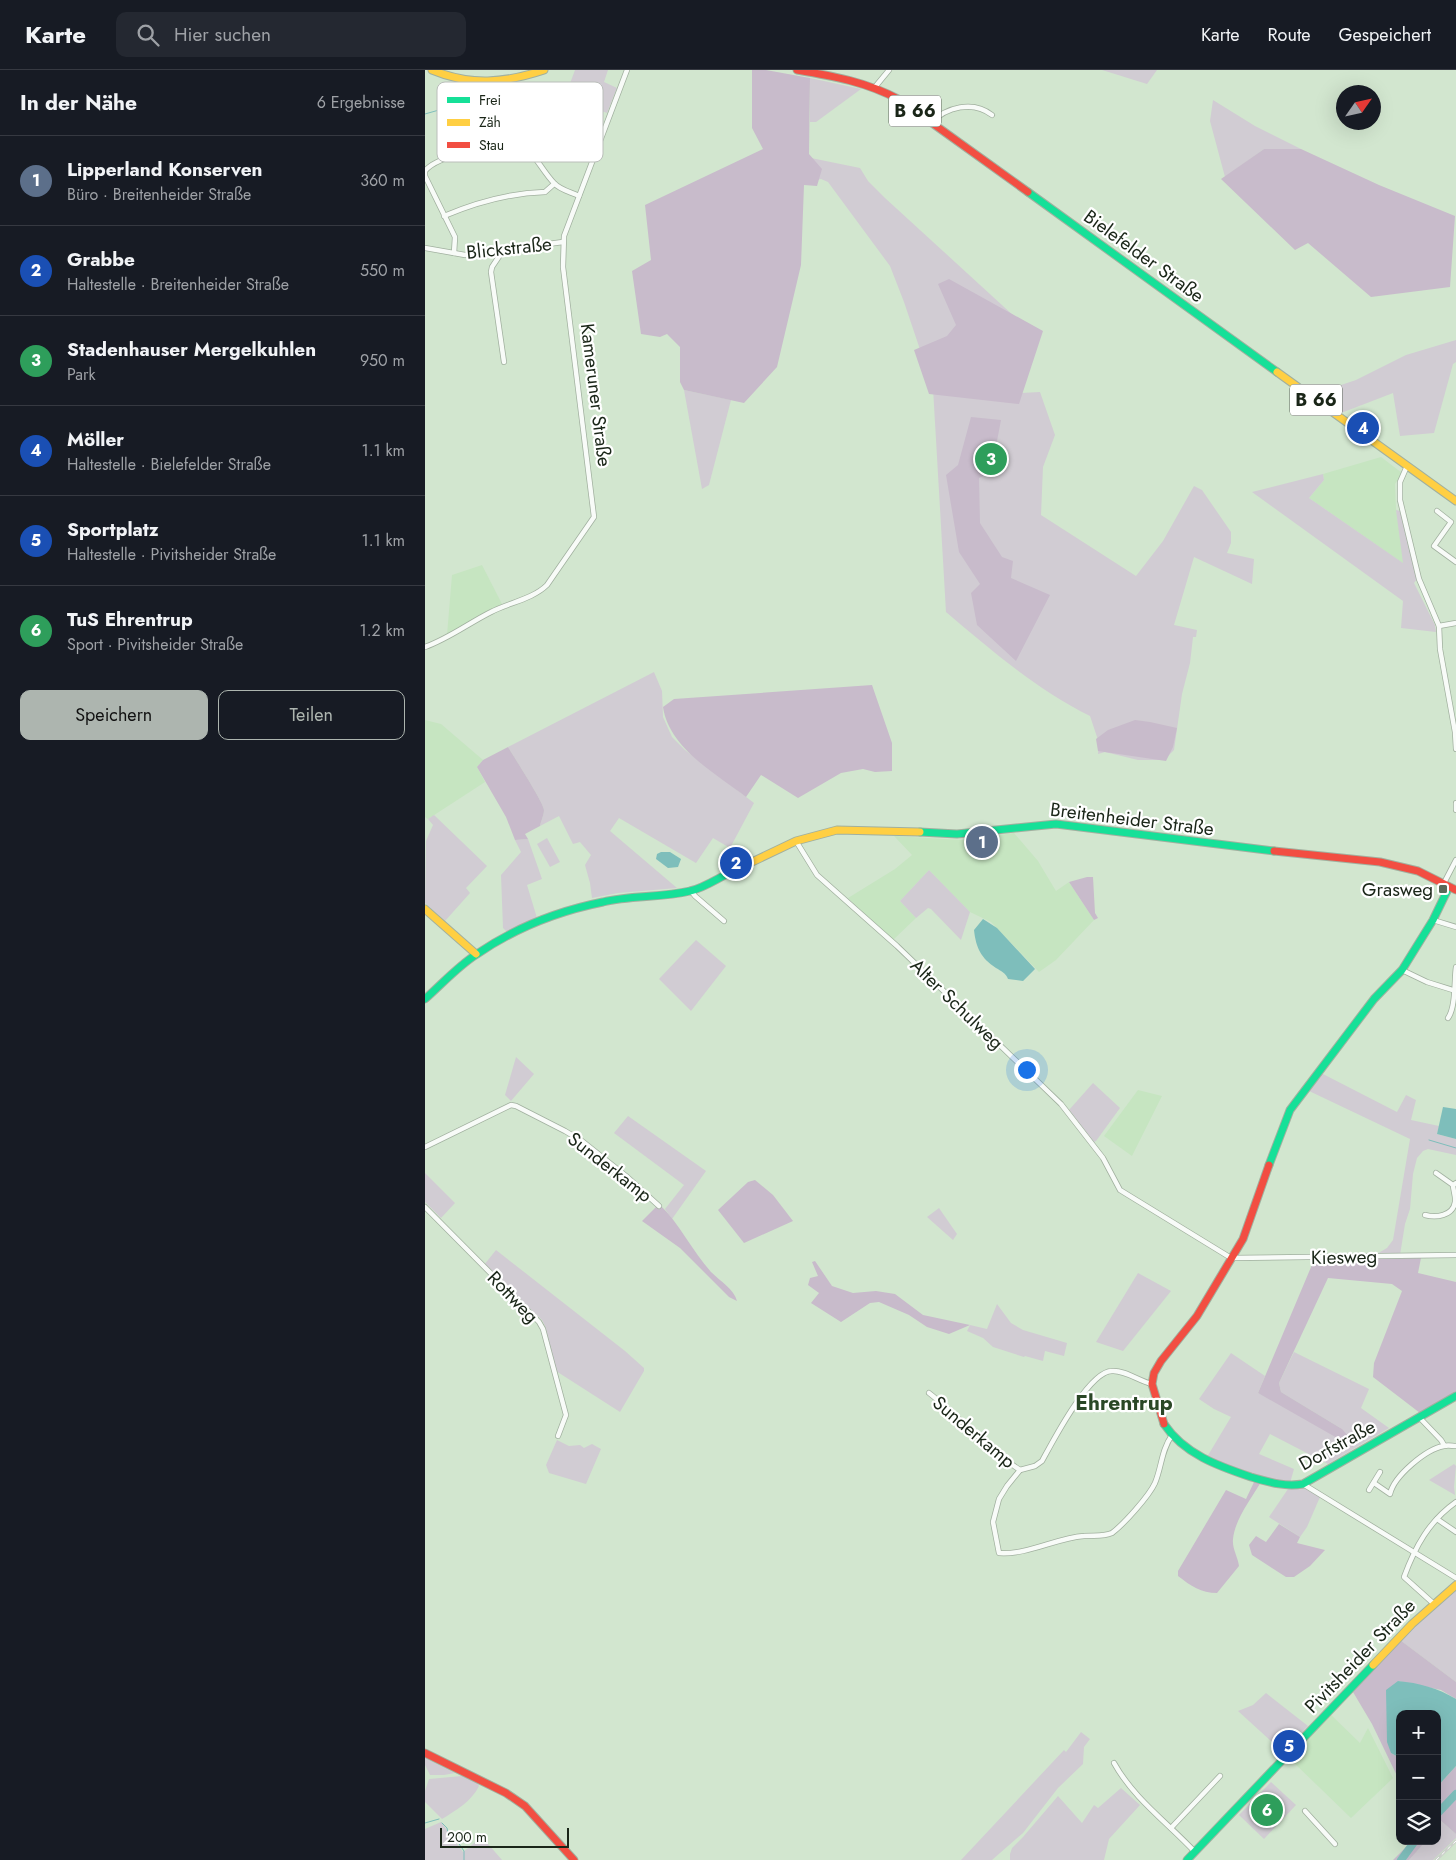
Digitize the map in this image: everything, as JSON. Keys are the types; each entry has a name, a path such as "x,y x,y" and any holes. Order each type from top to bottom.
{"street":[{"path":"432,70 459,79 486,82 515,80 544,70"},
{"name":"Kameruner Straße","path":"603,133 627,70"},
{"name":"Bielefelder Straße","path":"797,70 857,80 875,86 900,100 1456,501"},
{"path":"875,86 889,70"},
{"path":"931,123 953,108 984,109 992,115"},
{"path":"439,162 431,165 425,171 427,181 455,237 455,253"},
{"path":"537,162 555,184 579,196"},
{"name":"Kameruner Straße","path":"425,647 438,642 500,607 541,591 594,517 563,267 563,242 592,162"},
{"path":"444,216 467,206 495,198 545,192 555,184"},
{"name":"Blickstraße","path":"425,248 465,255 563,242"},
{"path":"504,249 492,267 491,272 504,362"},
{"path":"1407,466 1400,482 1400,500 1419,579 1439,626 1440,649 1455,732 1456,749"},
{"path":"1437,512 1451,522 1434,546 1456,562"},
{"path":"1439,626 1456,623"},
{"path":"1456,804 1456,810"},
{"name":"Breitenheider Straße","path":"425,999 476,954 523,927 567,910 605,901 691,891 796,841 815,834 837,830 957,834 1037,824 1056,824 1199,844 1380,862 1418,871 1450,887"},
{"name":"Alter Schulweg","path":"796,841 811,866 823,881 885,934 1061,1104 1103,1158 1120,1190 1231,1258"},
{"path":"1172,1436 1165,1446 1155,1483 1147,1496 1112,1533 1107,1536 1077,1537 1047,1545 999,1553 993,1522 999,1499 1020,1470 1028,1470 1042,1461 1082,1393 1099,1375 1110,1370 1119,1371 1142,1382 1152,1384 1154,1373 1161,1361 1197,1316 1243,1239 1290,1110 1374,999 1402,970 1433,920 1450,887 1456,860"},
{"path":"691,891 724,921"},
{"path":"425,909 476,954"},
{"path":"1433,920 1456,927"},
{"path":"1448,1018 1455,990 1456,966"},
{"path":"1402,970 1427,982 1455,990"},
{"name":"Sunderkamp","path":"425,1147 511,1106 516,1106 582,1141 626,1176 659,1206"},
{"path":"1425,1215 1437,1217 1446,1214 1452,1209 1455,1201 1454,1184 1436,1173"},
{"name":"Rottweg","path":"425,1207 543,1328 566,1416 558,1436"},
{"name":"Kiesweg","path":"1231,1258 1456,1255"},
{"name":"Dorfstraße","path":"1152,1384 1164,1423 1172,1436 1205,1460 1229,1470 1278,1485 1292,1486 1303,1484 1456,1396"},
{"name":"Sunderkamp","path":"929,1393 951,1410 986,1446 1020,1470"},
{"path":"1419,1417 1441,1440 1444,1446"},
{"path":"1374,1483 1390,1494 1392,1487 1417,1460 1444,1446 1456,1446"},
{"path":"1369,1490 1380,1472"},
{"path":"1303,1484 1456,1578"},
{"path":"1434,1604 1404,1577 1413,1552 1429,1527 1446,1509 1456,1502"},
{"path":"1437,1519 1456,1532"},
{"name":"Pivitsheider Straße","path":"1187,1860 1412,1624 1456,1585"},
{"path":"425,1753 506,1793 525,1806 574,1860"},
{"path":"1114,1763 1133,1791 1195,1852"},
{"path":"1171,1828 1220,1776"},
{"path":"1305,1811 1335,1844"}],"shaded area":[{"path":"575,70 608,70 604,82 617,88 607,113 603,111 603,82 571,82"},
{"path":"752,70 766,70 810,78 809,154 822,169 817,186 804,185 801,265 777,367 744,403 684,390 680,382 680,347 667,334 660,337 641,334 632,271 651,260 645,205 763,149 752,128"},
{"path":"1102,70 1157,70 1147,84"},
{"path":"810,78 861,89 816,122 810,122"},
{"path":"1213,100 1255,126 1301,149 1264,149 1225,177 1210,121"},
{"path":"1264,149 1301,149 1379,185 1455,216 1450,287 1371,297 1308,243 1295,250 1221,179"},
{"path":"811,158 860,168 868,181 885,198 1038,338 1021,393 1040,392 1055,435 1043,467 1041,515 1136,576 1163,541 1194,486 1202,490 1231,532 1231,543 1227,553 1254,559 1252,584 1194,557 1174,625 1197,630 1196,637 1193,637 1174,750 1164,760 1138,760 1105,752 1098,754 1099,743 1090,716 1033,682 946,612 933,388 890,266 828,182 821,179 807,182"},
{"path":"949,279 1043,331 1019,404 929,394 914,350 947,336 956,325 938,284"},
{"path":"1456,340 1456,362 1453,364 1434,433 1400,436 1393,393 1341,413 1314,394 1356,380 1406,355"},
{"path":"684,390 731,400 709,485 702,489"},
{"path":"971,417 1001,420 991,472 979,478 980,523 1002,557 1013,561 1011,578 1050,595 1016,661 977,625 971,593 980,584 959,552 946,475 958,465"},
{"path":"1381,457 1402,473 1395,484 1396,509 1404,564 1309,498 1324,480 1323,474"},
{"path":"1323,474 1324,480 1309,498 1403,563 1396,510 1400,511 1417,579 1414,583 1435,625 1436,632 1401,628 1403,601 1252,492"},
{"path":"482,565 502,604 447,635 452,575"},
{"path":"654,672 662,691 663,717 672,737 685,750 754,803 730,848 713,838 696,863 619,818 610,831 677,888 618,893 592,898 585,865 591,855 580,842 573,844 559,816 540,826 544,812 543,806 508,747"},
{"path":"872,685 892,743 892,771 875,772 863,769 841,773 798,798 761,775 746,797 708,769 684,747 674,735 667,722 663,707 674,699"},
{"path":"425,720 441,724 483,760 477,767 485,782 428,819 425,817"},
{"path":"1135,720 1177,728 1173,747 1166,761 1098,751 1096,739 1108,730"},
{"path":"508,747 544,810 540,826 525,834 528,839 515,840 506,817 477,767 483,760"},
{"path":"434,815 487,866 466,888 470,893 445,921 425,903 426,841 433,825 428,819"},
{"path":"1014,833 1038,861 1056,891 1069,882 1094,920 1056,960 1039,972 991,922 970,912 929,870 900,901 916,918 893,940 848,898 895,869 912,855 894,836 962,840"},
{"path":"547,838 560,862 550,867 537,844"},
{"path":"528,839 542,879 527,885 537,918 507,932 503,928 501,875 521,852 515,840"},
{"path":"929,870 970,912 961,940 931,909 928,908 916,918 900,901"},
{"path":"1093,877 1095,913 1098,918 1094,920 1069,882"},
{"path":"696,940 726,966 691,1011 659,979"},
{"path":"516,1057 534,1074 511,1101 505,1095"},
{"path":"1321,1073 1397,1112 1406,1095 1416,1100 1411,1120 1439,1126 1437,1134 1456,1139 1456,1155 1428,1149 1423,1151 1417,1158 1413,1174 1410,1209 1405,1224 1400,1255 1375,1255 1387,1248 1393,1240 1410,1139 1307,1090"},
{"path":"1093,1083 1120,1108 1094,1142 1069,1110"},
{"path":"1138,1090 1162,1096 1132,1156 1104,1136"},
{"path":"628,1116 706,1171 672,1219 665,1209 684,1185 614,1133"},
{"path":"425,1173 455,1203 441,1218 425,1202"},
{"path":"755,1180 773,1195 793,1221 744,1243 718,1210 748,1182"},
{"path":"659,1204 673,1220 704,1264 730,1289 737,1301 729,1297 680,1248 642,1221"},
{"path":"939,1208 957,1234 953,1240 927,1217"},
{"path":"496,1250 644,1368 620,1412 556,1371 542,1320 484,1265"},
{"path":"1421,1258 1418,1273 1456,1282 1456,1393 1420,1413 1373,1377 1374,1363 1402,1291 1392,1284 1328,1278 1279,1383 1281,1392 1342,1429 1349,1437 1353,1447 1258,1393 1314,1260"},
{"path":"815,1261 832,1286 853,1293 876,1291 895,1294 923,1315 970,1325 949,1334 927,1327 909,1315 879,1302 870,1303 841,1322 811,1303 819,1293 808,1285 810,1278 818,1276 812,1262"},
{"path":"1138,1273 1171,1291 1123,1351 1096,1342"},
{"path":"997,1304 1011,1323 1023,1330 1067,1343 1064,1356 1045,1351 1043,1361 1024,1357 993,1347 983,1338 967,1331 970,1325 987,1329"},
{"path":"1294,1352 1369,1389 1361,1408 1389,1428 1328,1464 1270,1434 1259,1454 1294,1469 1290,1483 1277,1481 1207,1457 1231,1417 1199,1399 1231,1353 1265,1376 1258,1393 1342,1429 1281,1392 1279,1383"},
{"path":"557,1440 569,1446 580,1445 584,1448 592,1444 601,1449 586,1484 549,1473 546,1465"},
{"path":"1454,1464 1456,1466 1455,1495 1429,1480"},
{"path":"1255,1480 1261,1482 1244,1509 1234,1532 1233,1546 1239,1566 1217,1593 1206,1592 1192,1586 1178,1576 1178,1571 1226,1490 1246,1499"},
{"path":"1303,1487 1320,1497 1307,1527 1300,1537 1269,1517 1288,1489"},
{"path":"1279,1524 1300,1537 1297,1543 1325,1550 1310,1566 1294,1577 1286,1577 1252,1555 1249,1545 1256,1536 1266,1542"},
{"path":"1456,1588 1456,1682 1400,1640"},
{"path":"1400,1640 1456,1682 1456,1699 1441,1690 1398,1681 1391,1753 1396,1756 1396,1774 1372,1724 1353,1692"},
{"path":"1266,1693 1308,1726 1283,1752 1238,1711 1253,1705"},
{"path":"1329,1713 1360,1743 1368,1728 1393,1778 1351,1818 1288,1757"},
{"path":"1081,1732 1090,1739 1084,1747 1083,1764 1058,1788 1023,1833 992,1860 961,1860 1064,1750 1066,1752"},
{"path":"425,1758 455,1773 430,1775 425,1765"},
{"path":"1456,1766 1456,1834 1441,1821 1441,1783"},
{"path":"462,1776 477,1783 479,1786 468,1801 442,1819 425,1802 425,1791 429,1779"},
{"path":"1271,1782 1296,1805 1264,1839 1239,1815"},
{"path":"1121,1788 1140,1805 1109,1839 1104,1860 1010,1860 1012,1848 1058,1796 1082,1823 1094,1805 1098,1808"},
{"path":"1441,1821 1456,1834 1456,1838 1433,1860 1409,1860 1422,1845 1441,1845"},
{"path":"441,1822 463,1852 482,1837 502,1860 425,1860 425,1829"},
{"path":"1408,1845 1422,1845 1409,1860 1393,1860"}],"water":[{"path":"670,852 681,859 678,867 668,868 656,859 657,854"},
{"path":"983,919 997,928 1035,969 1023,981 1008,979 1005,974 991,964 980,952 974,930"},
{"path":"1443,1107 1456,1109 1456,1139 1437,1134"},
{"path":"1398,1681 1428,1687 1456,1699 1456,1766 1441,1783 1441,1710 1396,1710 1396,1756 1391,1753 1387,1742 1386,1690"}],"waterway":[{"path":"425,114 437,111"},
{"path":"1429,1140 1456,1148"},
{"path":"1441,1810 1456,1794"},
{"path":"425,1823 439,1819"},
{"path":"442,1823 464,1851 464,1860"},
{"path":"1401,1860 1412,1845"}],"railway":[{"path":"1436,1860 1456,1841"}],"traffic: fast":[{"path":"1028,192 1277,372"},
{"path":"920,832 957,834 1056,824 1274,851"},
{"path":"425,999 470,959 522,928 586,906 614,900 668,895 695,890 731,872"},
{"path":"1269,1165 1290,1110 1374,999 1402,970 1433,920 1449,887"},
{"path":"1164,1424 1181,1443 1203,1458 1264,1481 1296,1485 1303,1484 1456,1396"},
{"path":"1187,1860 1373,1665"}],"traffic: slow":[{"path":"432,70 460,79 488,81 515,78 544,70"},
{"path":"1277,372 1456,501"},
{"path":"731,872 796,841 837,830 920,832"},
{"path":"425,909 476,954"},
{"path":"1373,1665 1412,1624 1456,1585"}],"traffic: jam":[{"path":"797,70 837,77 862,84 900,100 1028,192"},
{"path":"1274,851 1380,862 1418,871 1456,890"},
{"path":"1164,1424 1152,1384 1154,1373 1161,1361 1197,1316 1243,1239 1269,1165"},
{"path":"425,1753 506,1793 525,1806 574,1860"}],"place":[{"name":"Möller","path":"1363,428"},
{"name":"Stadenhauser Mergelkuhlen","path":"991,459"},
{"name":"Lipperland Konserven","path":"982,842"},
{"name":"Grabbe","path":"736,863"},
{"name":"Grasweg","path":"1443,889"},
{"name":"Sportplatz","path":"1289,1746"},
{"name":"TuS Ehrentrup","path":"1267,1810"}],"district":[{"name":"Ehrentrup","path":"1124,1403"}]}
